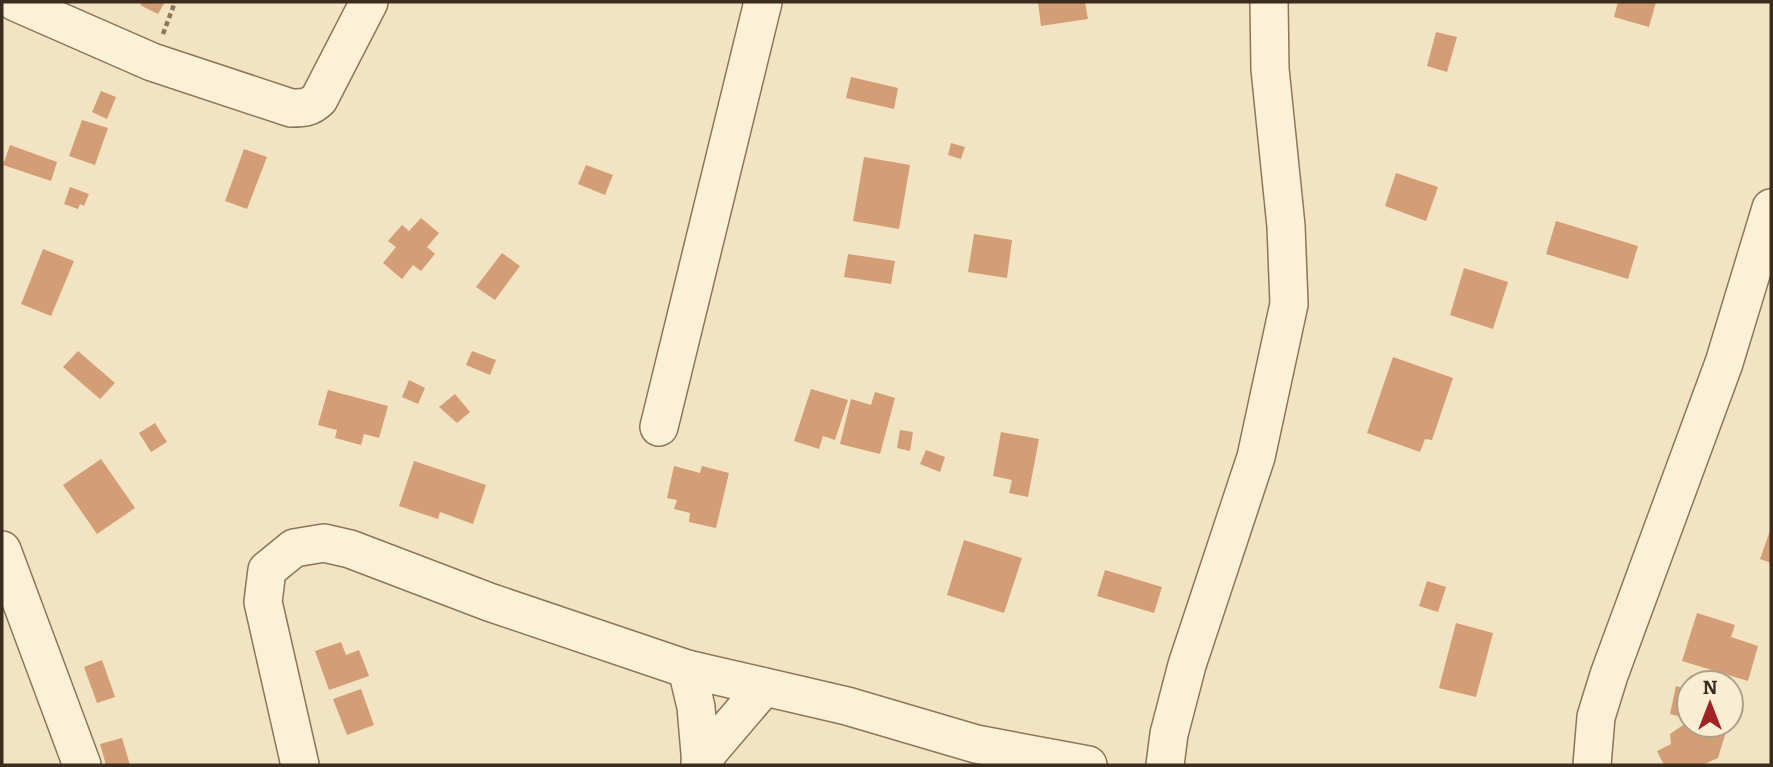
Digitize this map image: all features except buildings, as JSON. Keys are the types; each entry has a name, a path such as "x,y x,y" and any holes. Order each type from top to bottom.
{"street":[{"path":"15,2 152,62 291,108 302,108 312,106 319,99 369,2"},
{"path":"659,427 763,2"},
{"path":"1165,765 1169,734 1187,665 1256,457 1289,304 1286,226 1270,69 1269,2"},
{"path":"1592,765 1596,717 1609,675 1724,363 1771,208"},
{"path":"300,765 262,602 267,570 294,548 324,543 350,549 489,602 687,669 847,706 976,744 1088,765"},
{"path":"2,550 82,765"},
{"path":"687,669 696,707 700,764"},
{"path":"700,764 764,687"}]}
